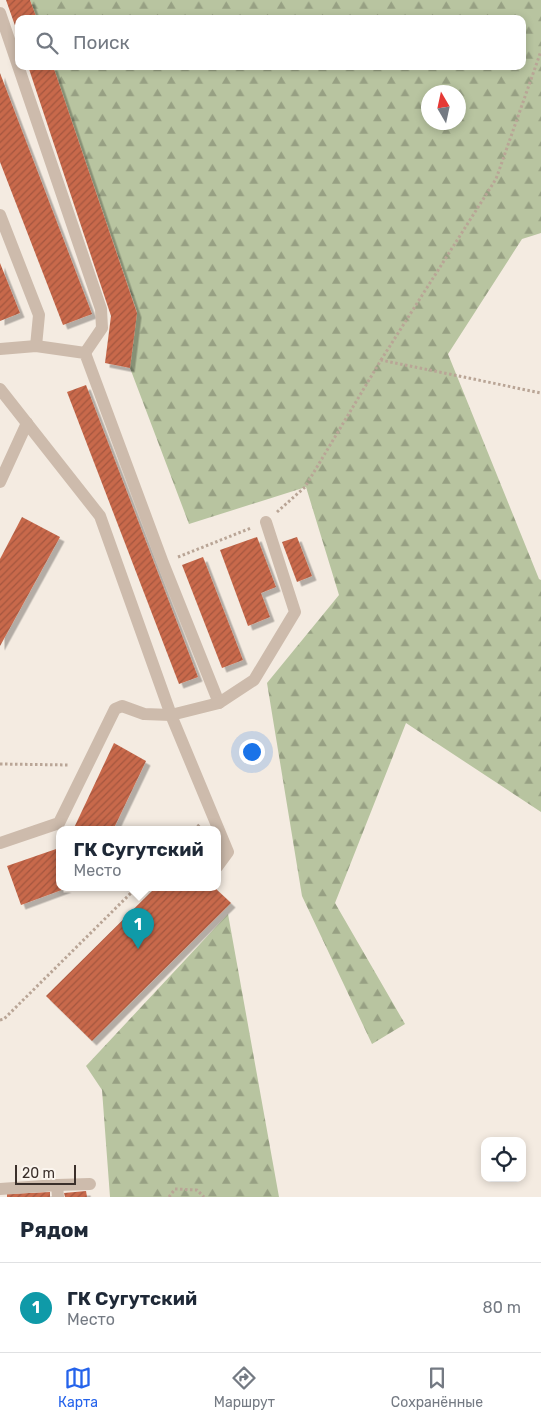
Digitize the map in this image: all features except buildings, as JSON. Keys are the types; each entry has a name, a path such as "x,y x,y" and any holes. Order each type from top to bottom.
{"lane":[{"path":"0,13 15,57"},
{"path":"19,70 101,309 102,328 84,353"},
{"path":"0,216 39,315 36,346"},
{"path":"0,349 36,346 84,353"},
{"path":"84,353 163,563 219,703"},
{"path":"0,389 100,516 171,715 217,826"},
{"path":"0,482 27,422"},
{"path":"0,843 59,824 115,709 122,706 144,714 171,715 219,703 254,680 295,612 266,522"},
{"path":"221,835 228,852 221,861"},
{"path":"0,1189 58,1191 90,1184"}],"path":[{"path":"163,563 266,522 306,487 381,360 496,179 541,51"},
{"path":"381,360 541,394"},
{"path":"0,764 88,765"},
{"path":"0,1020 4,1019 133,891"},
{"path":"169,1197 175,1189 197,1190 204,1197"}],"green space":[{"path":"30,0 541,0 541,233 522,239 448,354 541,580 541,812 406,723 335,903 405,1024 372,1044 302,896 267,683 339,595 306,487 189,524 130,368 137,312 54,70 526,70 526,15 36,15"},
{"path":"228,914 279,1197 110,1197 102,1090 86,1066"}],"place":[{"name":"ГК Сугутский","path":"138,949"}]}
